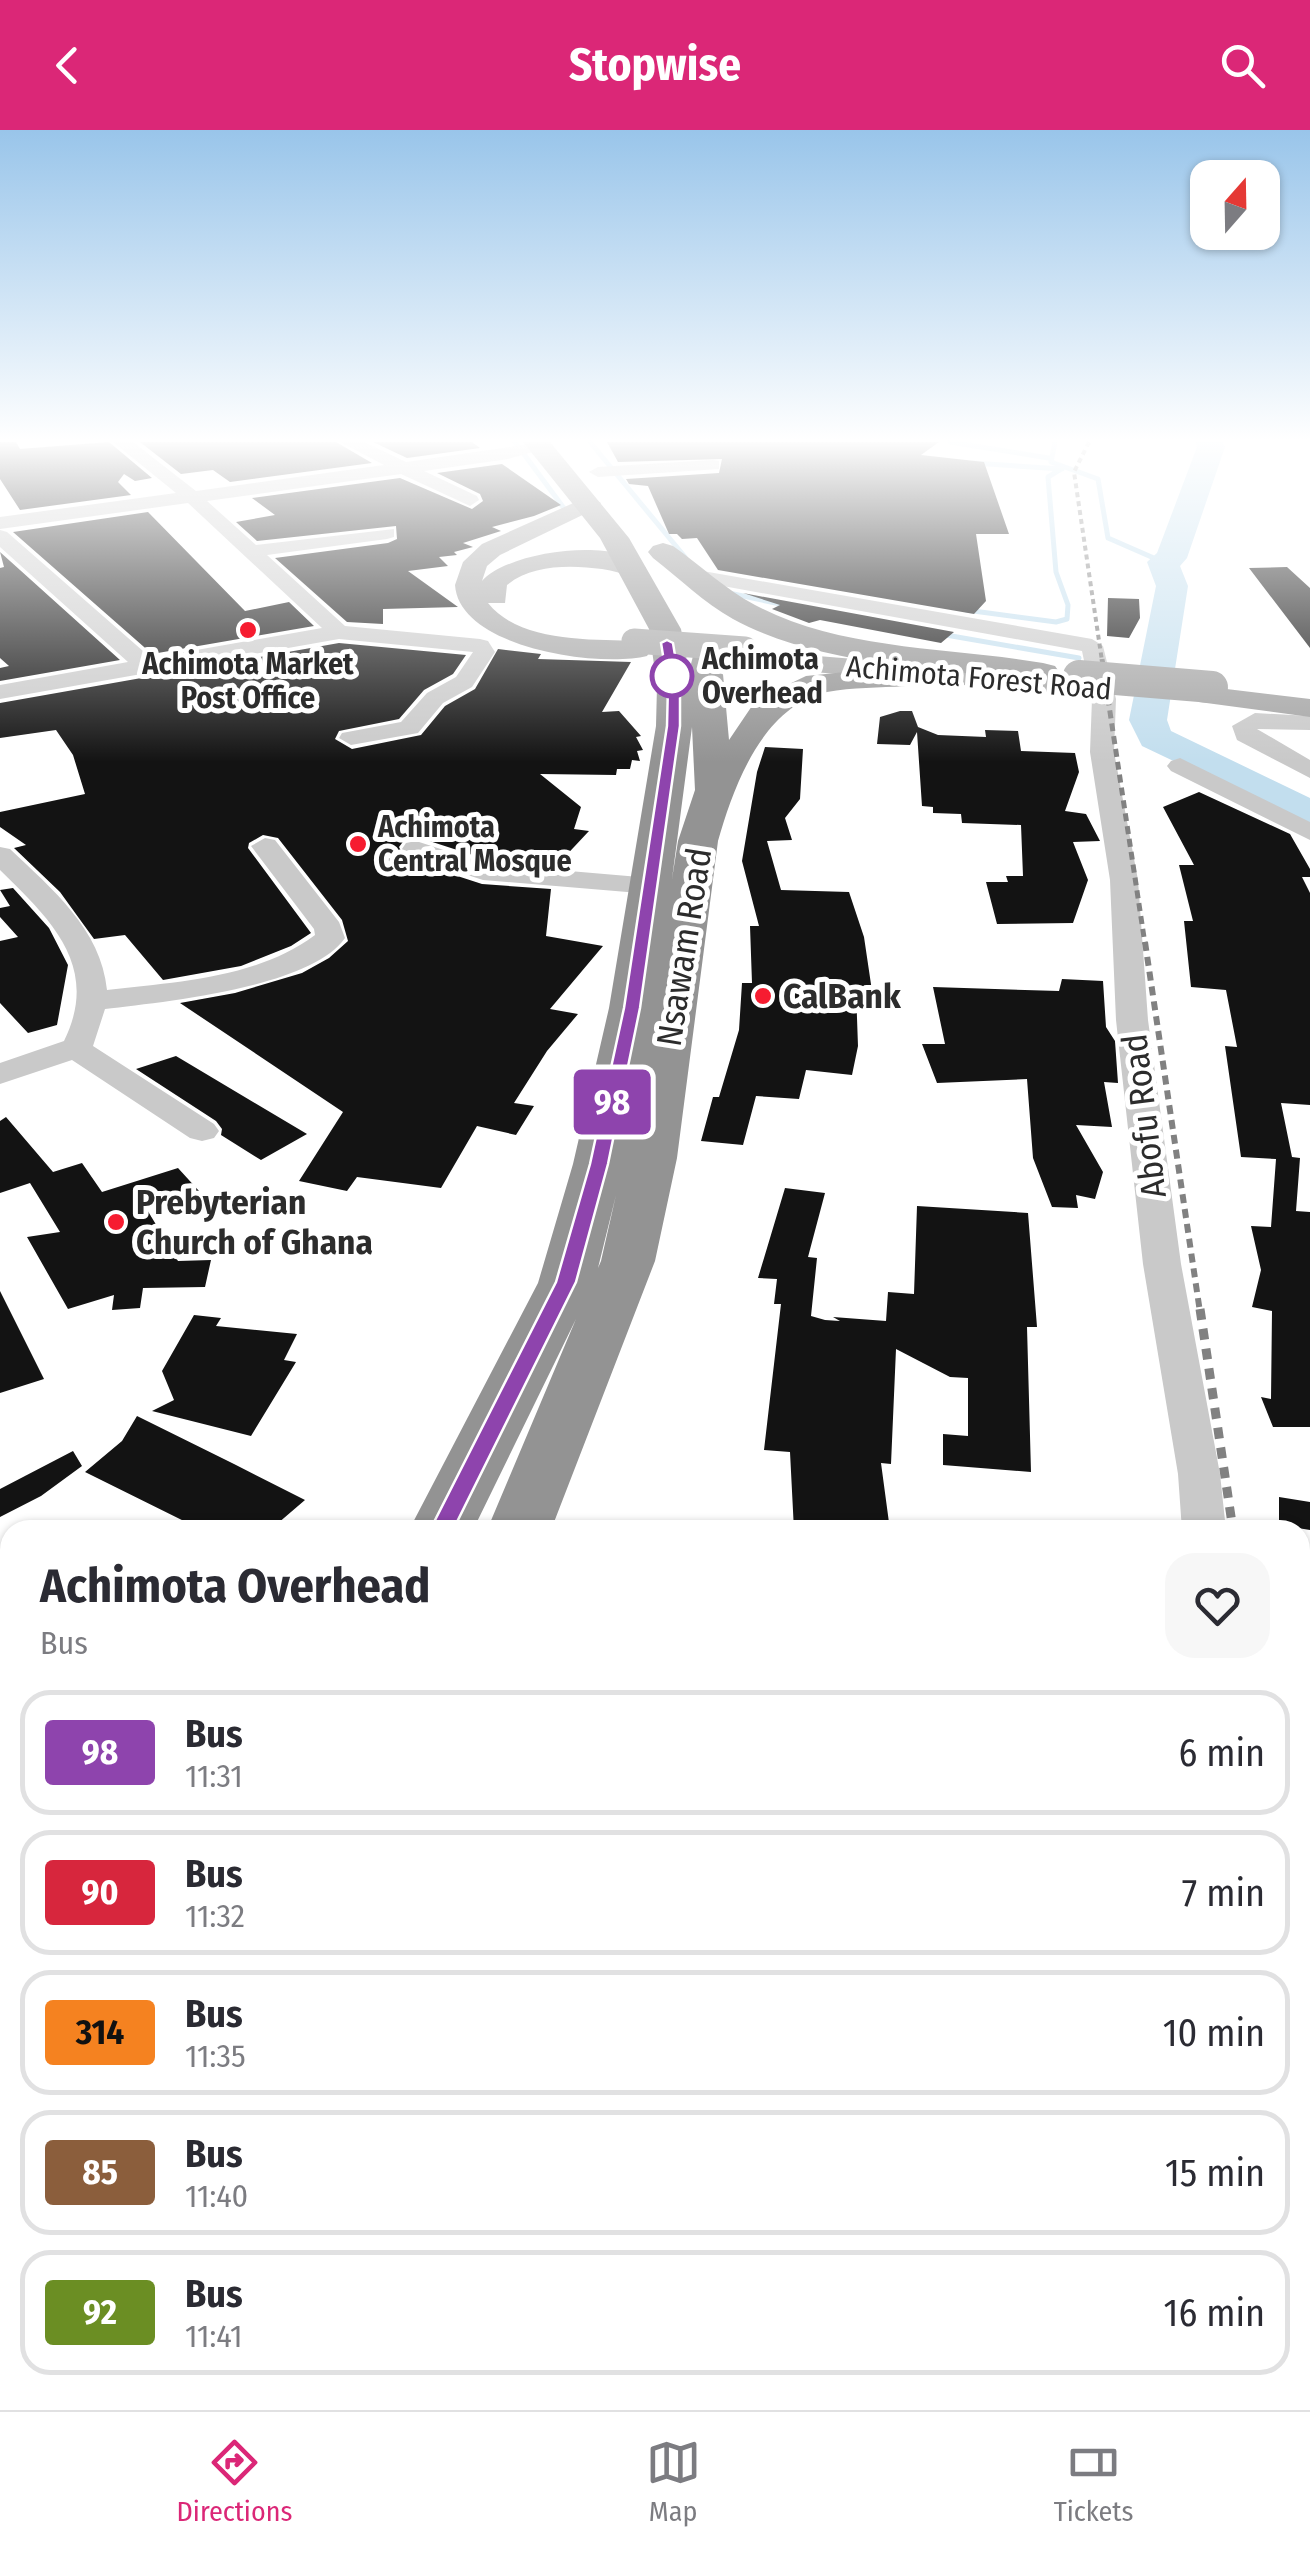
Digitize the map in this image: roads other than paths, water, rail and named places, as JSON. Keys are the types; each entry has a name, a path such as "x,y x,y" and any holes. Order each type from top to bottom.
{"highway":[{"name":"Nsawam Road","path":"523,1520 628,1261 651,1158 698,841 714,790 701,625 643,548"},
{"name":"Nsawam Road","path":"447,1520 566,1282 599,1164 632,1008 674,726 674,686 649,553"},
{"path":"649,553 696,576 743,611 807,634 1043,673"},
{"path":"714,790 768,707 801,690 843,679 936,674"}],"main road":[{"name":"Achimota Forest Road","path":"496,548 471,570 467,591 476,611 503,630 554,643 1043,673 1087,687"},
{"name":"Achimota Forest Road","path":"635,646 528,626 501,607 494,584 503,574 544,563 649,553"},
{"name":"Achimota Forest Road","path":"744,654 1087,687 1310,698"},
{"name":"Achimota Forest Road","path":"1211,692 1310,708"}],"street":[{"path":"14,548 147,667"},
{"path":"244,548 339,632"},
{"path":"248,552 274,548"},
{"name":"Abofu Road","path":"696,576 756,584 887,613 1092,646 1087,687 1124,880 1134,1039 1162,1264 1199,1474 1203,1520"},
{"path":"0,692 339,632 475,643 484,652 464,682 434,698 410,728 351,738"},
{"path":"1310,723 1255,720 1244,726 1246,735 1310,770"},
{"path":"1180,766 1310,832"},
{"path":"94,1001 190,988 273,970 317,952 330,938 329,928 266,846"},
{"path":"416,849 483,872 651,886"},
{"path":"0,855 78,934 89,958 94,1001 82,1040 75,1048 0,1074"},
{"path":"75,1048 202,1131"}],"waterway":[{"path":"678,548 685,557"},
{"path":"966,610 1056,622 1067,619 1068,605 1056,572 1054,548"},
{"path":"1132,548 1163,562"},
{"path":"1174,548 1171,558 1163,562 1172,586 1148,720 1155,738 1310,814"},
{"path":"729,593 785,605"},
{"path":"940,634 1079,658"}],"railway":[{"path":"1085,548 1102,661"},
{"path":"1102,659 1145,944"},
{"path":"1145,942 1200,1312"},
{"path":"1200,1309 1232,1520"}],"place":[{"name":"Achimota Market Post Office","path":"248,630"},
{"name":"Achimota Overhead","path":"672,676"},
{"name":"Achimota Central Mosque","path":"358,844"},
{"name":"CalBank","path":"763,996"},
{"name":"Prebyterian Church of Ghana","path":"116,1222"}]}
